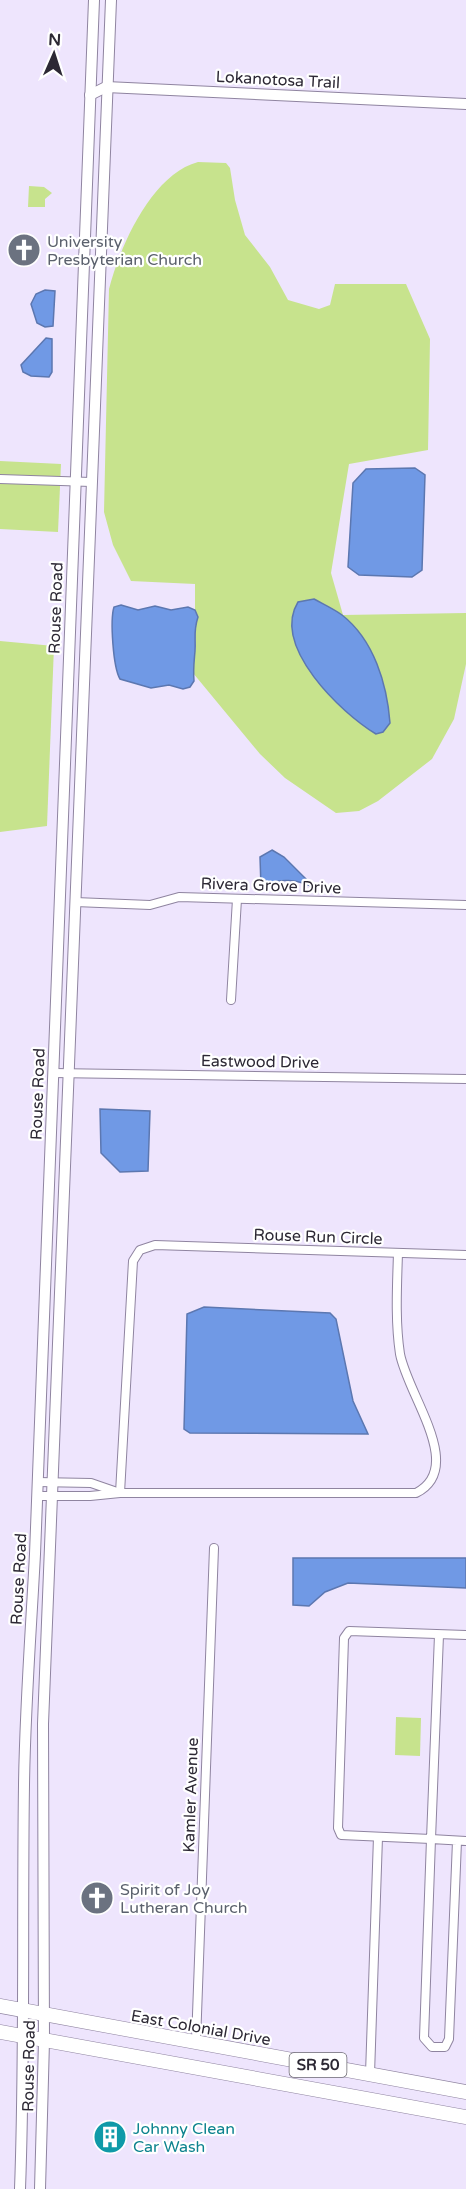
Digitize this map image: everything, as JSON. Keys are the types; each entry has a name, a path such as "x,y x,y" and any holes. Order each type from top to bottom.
{"highway":[{"name":"East Colonial Drive","path":"0,2006 466,2092"},
{"name":"SR 50","path":"0,2032 466,2117"}],"street":[{"name":"Rouse Road","path":"20,2189 25,2011 24,1782 38,1482 94,0"},
{"name":"Rouse Road","path":"40,2189 44,2040 43,1724 111,0"},
{"name":"Lokanotosa Trail","path":"90,95 106,87 466,104"},
{"path":"0,479 91,482"},
{"name":"Rivera Grove Drive","path":"75,902 150,904 179,897 466,905"},
{"path":"231,1000 237,899"},
{"name":"Eastwood Drive","path":"53,1073 466,1079"},
{"name":"Rouse Run Circle","path":"37,1496 90,1496 120,1493 416,1493 431,1487 440,1474 443,1453 400,1356 397,1321 398,1253 155,1245 140,1250 133,1261 120,1493"},
{"path":"398,1253 466,1255"},
{"name":"Rouse Run Circle","path":"38,1482 91,1484 120,1493"},
{"path":"90,1496 91,1484"},
{"name":"Kamler Avenue","path":"196,2042 214,1548"},
{"path":"439,1635 431,1839 424,2038 432,2046 444,2047 449,2039 461,1841 431,1839 345,1836 338,1828 344,1638 349,1631 466,1635"},
{"path":"370,2074 378,1837"}],"green space":[{"path":"198,162 226,163 230,168 235,200 245,235 270,267 288,300 319,309 330,305 335,284 406,284 430,339 428,450 349,464 331,573 343,615 466,613 466,664 454,719 432,759 378,801 359,811 336,813 285,778 260,754 193,673 197,617 195,584 131,581 113,545 104,512 109,289 121,253 140,214 166,181 181,169"},
{"path":"29,186 44,187 52,193 45,199 45,207 28,207"},
{"path":"0,461 61,464 58,532 0,529"},
{"path":"0,641 54,646 47,826 0,832"},
{"path":"396,1717 421,1718 420,1756 395,1755"}],"water":[{"path":"45,290 55,291 53,326 45,327 37,323 31,304 36,294"},
{"path":"46,338 52,339 52,372 49,377 31,376 23,372 21,365"},
{"path":"415,468 425,475 422,570 412,577 359,575 348,567 353,483 366,469"},
{"path":"314,599 342,615 353,625 370,650 386,693 390,723 383,732 376,734 345,711 314,677 302,658 294,638 292,619 298,602"},
{"path":"121,605 138,610 155,606 171,610 188,607 195,610 198,617 195,631 194,681 190,687 183,689 169,685 151,688 120,679 114,654 112,622 114,607"},
{"path":"272,850 284,857 316,889 288,880 261,887 260,857"},
{"path":"100,1109 150,1111 148,1171 120,1172 101,1153"},
{"path":"204,1307 330,1313 336,1319 353,1401 368,1434 190,1433 184,1429 187,1314"},
{"path":"293,1558 466,1558 466,1588 348,1583 325,1592 309,1606 293,1605"}],"place":[{"name":"University Presbyterian Church","path":"24,250"},
{"name":"Spirit of Joy Lutheran Church","path":"97,1898"},
{"name":"Johnny Clean Car Wash","path":"110,2137"}]}
